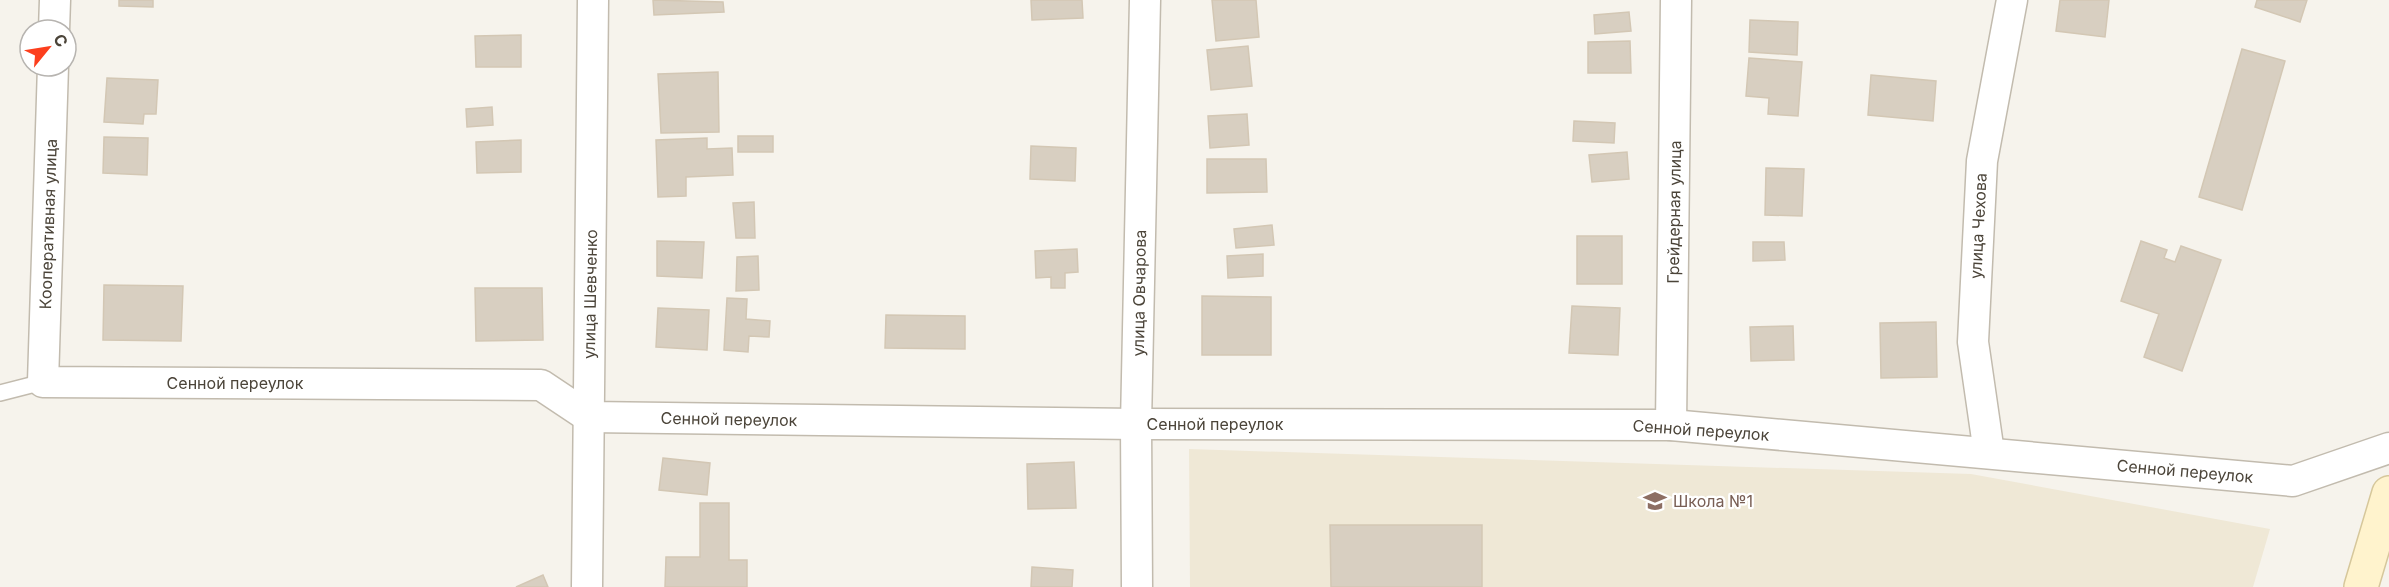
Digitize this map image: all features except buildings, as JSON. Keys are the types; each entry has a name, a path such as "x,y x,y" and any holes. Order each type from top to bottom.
{"street":[{"path":"54,18 55,0"},
{"name":"улица Шевченко","path":"587,587 593,0"},
{"name":"улица Овчарова","path":"1137,587 1136,423 1145,0"},
{"name":"Грейдерная улица","path":"1671,425 1676,0"},
{"name":"улица Чехова","path":"1989,453 1972,342 1982,161 2012,0"},
{"name":"Кооперативная улица","path":"42,382 53,78"},
{"name":"Сенной переулок","path":"42,382 541,385 589,417 1136,423 1671,425 2293,481 2389,448"},
{"path":"2361,587 2389,493"}],"lane":[{"path":"0,393 42,382"}],"shaded area":[{"name":"Школа №1","path":"1189,449 1971,474 2270,529 2253,587 1190,587"}],"place":[{"name":"Школа №1","path":"1655,501"}]}
